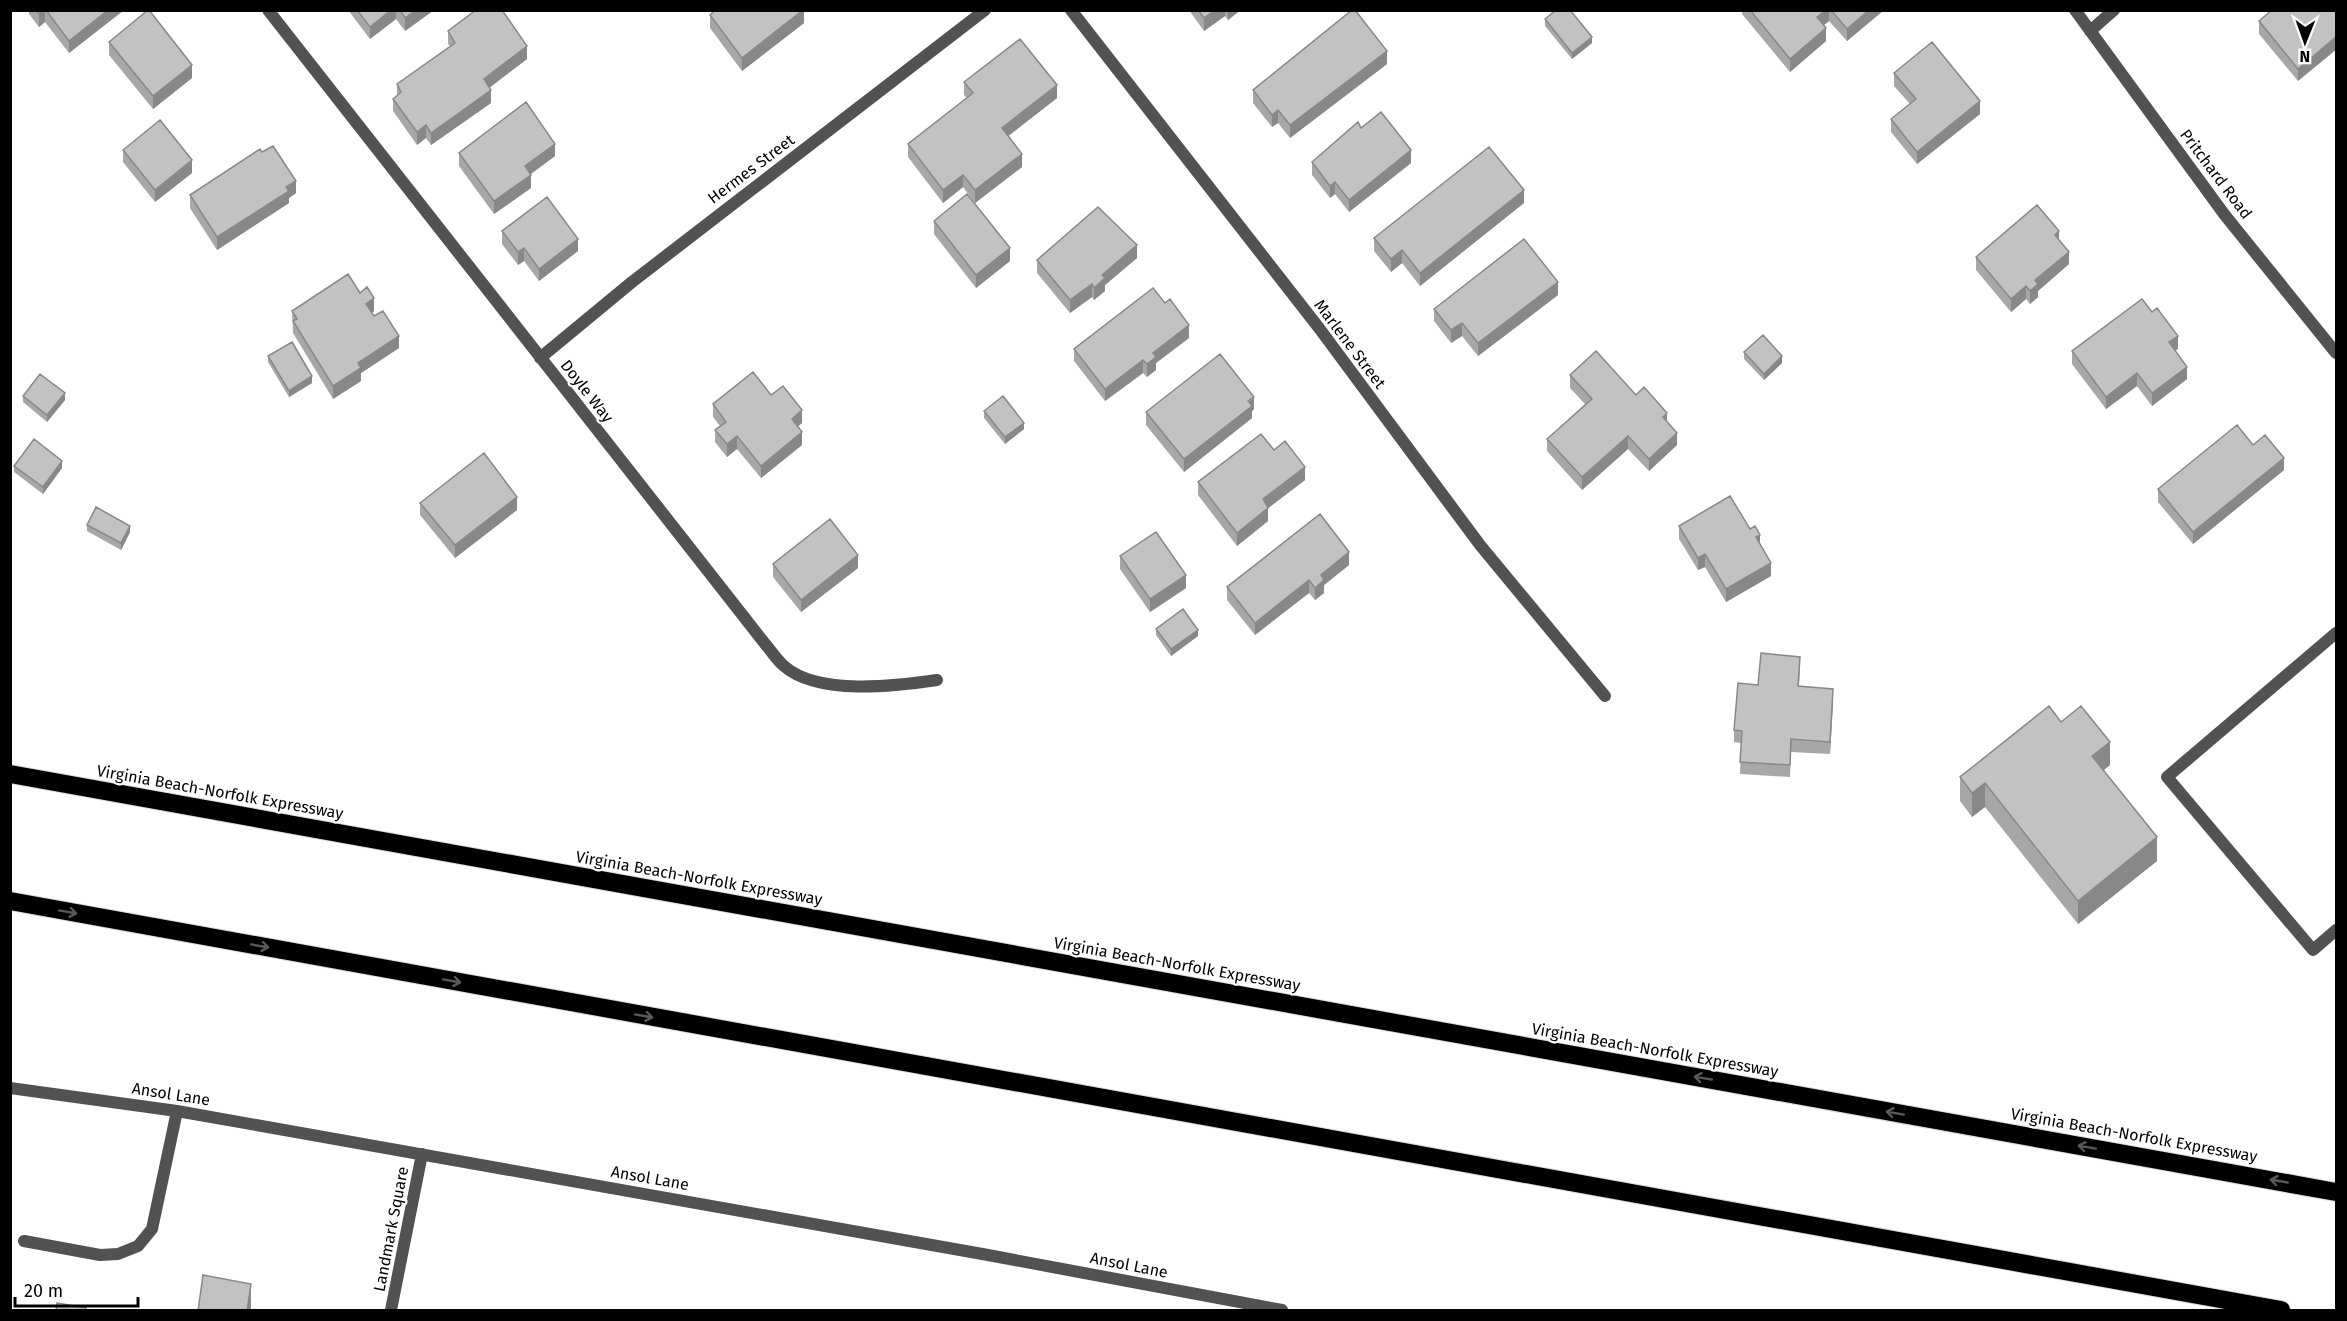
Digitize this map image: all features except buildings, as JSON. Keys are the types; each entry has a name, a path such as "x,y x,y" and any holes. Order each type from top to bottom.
{"highway":[{"name":"Virginia Beach-Norfolk Expressway","path":"10,774 2337,1192"},
{"path":"10,901 2281,1311"}],"street":[{"name":"Doyle Way","path":"268,10 765,645 785,667 817,683 889,687 937,680"},
{"name":"Hermes Street","path":"540,357 632,282 985,10"},
{"name":"Marlene Street","path":"1071,10 1318,328 1480,545 1605,696"},
{"name":"Pritchard Road","path":"2075,10 2224,214 2337,353"},
{"path":"2090,31 2114,10"},
{"path":"2337,633 2167,777 2313,950 2337,930"},
{"name":"Ansol Lane","path":"10,1088 177,1111 988,1255 1282,1311"},
{"path":"24,1241 100,1255 118,1254 138,1246 152,1229 177,1111"},
{"name":"Landmark Square","path":"391,1311 422,1154"}]}
